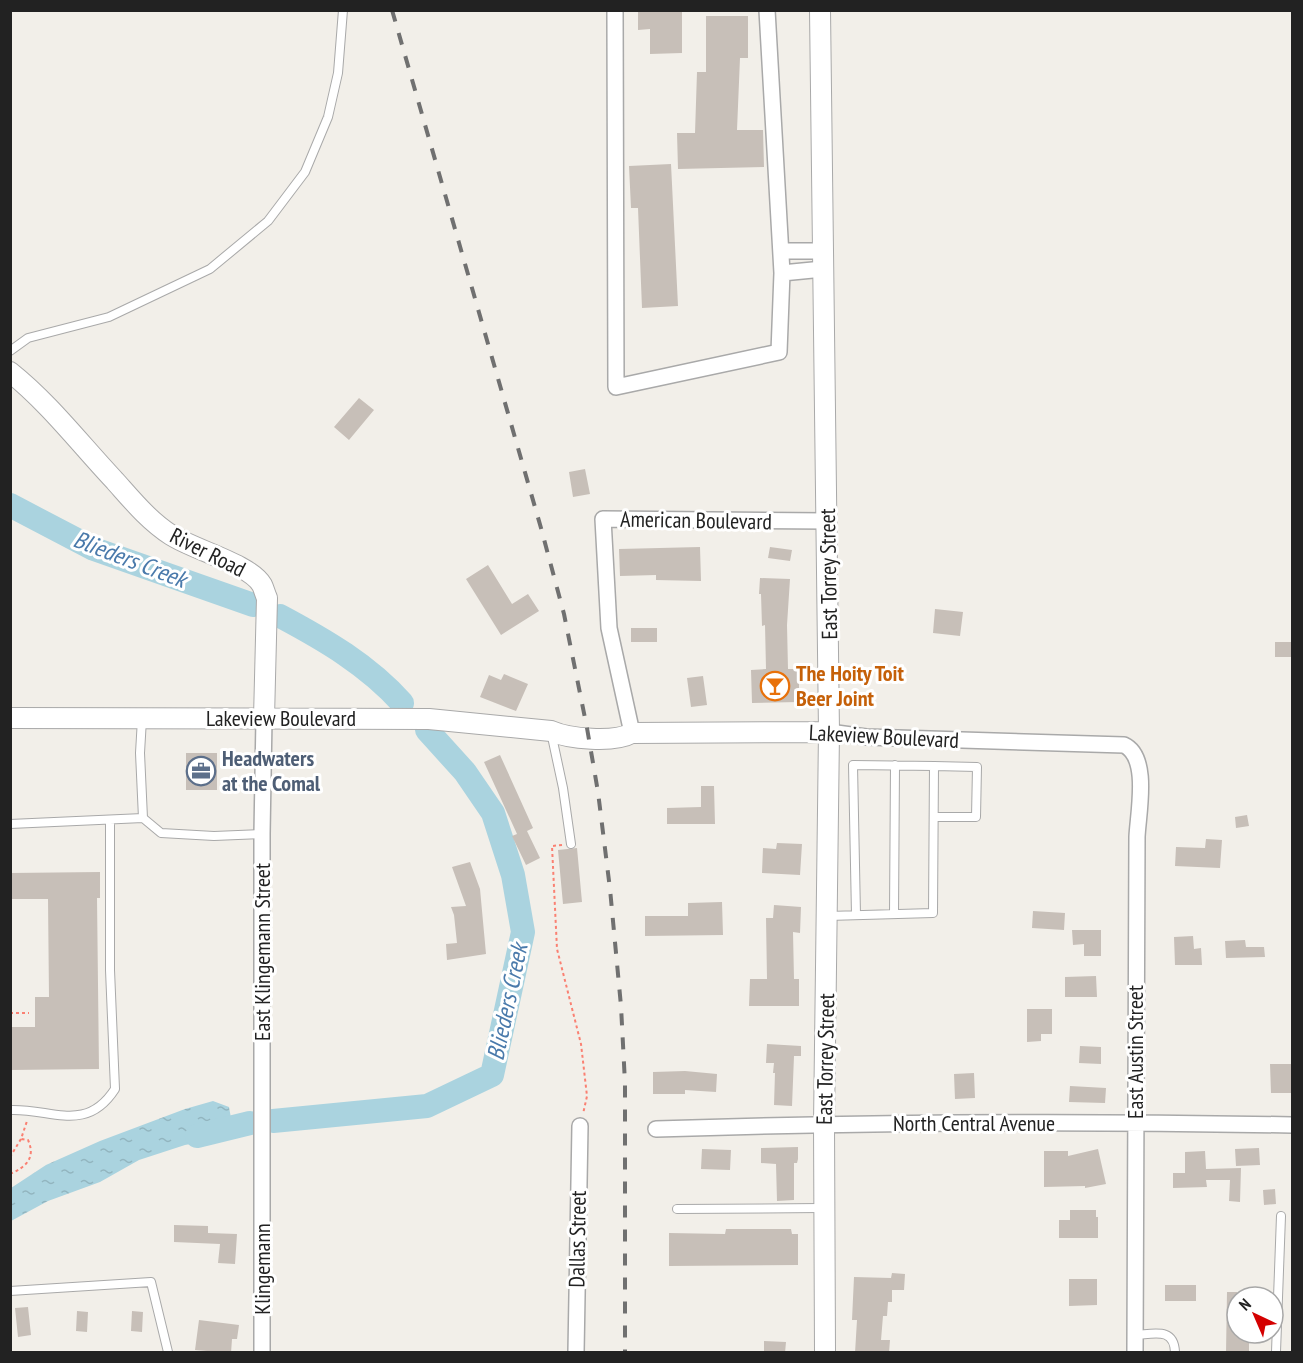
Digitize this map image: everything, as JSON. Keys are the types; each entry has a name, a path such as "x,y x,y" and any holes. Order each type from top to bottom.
{"street":[{"path":"615,10 616,387 779,352 782,273 767,10"},
{"name":"East Torrey Street","path":"820,10 830,732 824,1124 825,1353"},
{"path":"781,250 823,260"},
{"path":"782,273 823,260"},
{"name":"River Road","path":"10,372 67,428 138,507 162,528 199,550 239,566 254,575 262,585 267,598 264,718"},
{"name":"American Boulevard","path":"632,733 609,628 603,519 827,521"},
{"name":"Lakeview Boulevard","path":"10,718 440,720 551,731 563,736 624,737 632,733 830,732 867,737 1124,745 1134,752"},
{"name":"East Klingemann Street","path":"262,1185 264,718"},
{"name":"East Austin Street","path":"1134,752 1141,775 1137,837 1135,1353"},
{"name":"North Central Avenue","path":"657,1129 824,1124 1135,1122 1293,1125"},
{"name":"Dallas Street","path":"576,1353 580,1126"},
{"name":"Klingemann","path":"262,1185 262,1353"}],"lane":[{"path":"10,351 28,338 109,317 210,269 268,221 305,172 328,117 338,73 343,10"},
{"path":"142,717 140,753 143,818"},
{"path":"551,731 563,788 571,844"},
{"path":"856,915 853,765 977,767 976,818 934,817"},
{"path":"894,914 895,765"},
{"path":"827,916 933,913 934,766"},
{"path":"10,824 143,818 161,833 214,836 262,834"},
{"path":"10,1110 59,1116 86,1113 108,1100 115,1089 110,970 110,820"},
{"path":"677,1209 824,1208"},
{"path":"1276,1353 1281,1216"},
{"path":"10,1291 151,1281 168,1353"},
{"path":"1135,1335 1164,1334 1171,1337 1175,1353"}],"path":[{"path":"571,844 552,846 557,949 581,1044 587,1096 580,1126"},
{"path":"10,1013 29,1013"},
{"path":"10,1156 21,1139 30,1111"},
{"path":"10,1174 21,1169 31,1155 32,1148 28,1140 21,1139"}],"water":[{"path":"213,1101 229,1107 231,1118 228,1137 185,1145 139,1160 100,1182 48,1201 11,1221 11,1188 46,1165 100,1141 185,1109"}],"building":[{"path":"682,11 682,53 650,54 650,29 638,30 638,12"},
{"path":"706,16 748,16 748,58 740,58 737,130 763,130 764,167 678,169 677,133 695,133 697,72 706,72"},
{"path":"671,164 678,306 642,308 638,208 631,208 629,166"},
{"path":"359,398 374,410 349,440 334,427"},
{"path":"585,469 590,494 573,497 569,472"},
{"path":"700,547 701,581 656,580 656,575 620,576 619,549"},
{"path":"770,547 792,550 790,561 768,558"},
{"path":"488,565 512,604 528,594 539,611 501,635 466,579"},
{"path":"760,578 790,579 787,625 788,669 799,669 799,702 752,703 751,670 766,669 765,625 762,626 761,594 759,594"},
{"path":"935,609 963,612 960,636 933,633"},
{"path":"631,628 657,628 657,642 631,642"},
{"path":"1275,642 1293,642 1293,657 1275,657"},
{"path":"504,674 528,684 516,711 480,697 489,675 501,680"},
{"path":"703,676 707,705 691,707 687,678"},
{"name":"Headwaters at the Comal","path":"186,753 217,753 217,790 186,790"},
{"path":"500,755 533,828 527,831 540,858 526,865 512,836 517,834 484,762"},
{"path":"701,786 714,786 715,824 667,824 667,808 701,807"},
{"path":"1247,815 1249,826 1236,828 1235,817"},
{"path":"1206,839 1222,840 1220,868 1175,866 1176,847 1205,848"},
{"path":"777,843 802,844 800,875 762,873 763,848 776,849"},
{"path":"577,848 582,902 563,904 558,850"},
{"path":"470,862 480,889 486,954 447,960 446,944 457,943 451,907 466,906 452,867"},
{"path":"100,872 100,898 97,898 99,1069 10,1070 10,1027 35,1027 35,997 49,997 48,899 10,899 10,873"},
{"path":"722,902 723,935 645,936 645,916 688,916 688,903"},
{"path":"774,905 801,907 800,933 793,932 794,979 799,979 799,1006 749,1006 750,979 767,979 766,918 773,918"},
{"path":"1033,911 1065,913 1064,930 1032,928"},
{"path":"1072,930 1101,930 1101,956 1084,956 1084,944 1073,945"},
{"path":"1193,936 1194,949 1201,948 1202,965 1175,965 1174,937"},
{"path":"1245,940 1246,947 1264,947 1265,957 1226,958 1225,941"},
{"path":"1096,976 1097,997 1065,997 1065,977"},
{"path":"1027,1009 1052,1009 1052,1034 1041,1034 1041,1041 1027,1042"},
{"path":"767,1044 801,1046 801,1056 794,1056 792,1106 774,1105 774,1063 766,1063"},
{"path":"1080,1046 1101,1047 1101,1064 1079,1063"},
{"path":"1270,1064 1291,1064 1291,1093 1271,1093"},
{"path":"685,1071 717,1074 716,1092 685,1090 685,1094 653,1094 653,1072"},
{"path":"974,1073 975,1098 955,1099 954,1074"},
{"path":"1070,1086 1106,1088 1105,1103 1069,1102"},
{"path":"798,1147 797,1163 794,1163 794,1200 777,1201 776,1164 761,1163 761,1148"},
{"path":"1259,1148 1260,1165 1236,1166 1235,1149"},
{"path":"702,1149 731,1150 730,1170 701,1169"},
{"path":"1098,1149 1106,1184 1085,1188 1085,1186 1044,1187 1044,1151 1068,1151 1068,1156"},
{"path":"1205,1151 1206,1169 1241,1168 1240,1202 1229,1201 1230,1180 1206,1180 1207,1187 1173,1188 1173,1173 1185,1173 1185,1152"},
{"path":"1275,1189 1276,1204 1264,1205 1263,1190"},
{"path":"1070,1210 1096,1210 1098,1238 1059,1238 1059,1220 1070,1220"},
{"path":"174,1225 208,1226 208,1233 237,1234 235,1264 218,1263 220,1244 174,1242"},
{"path":"726,1229 791,1229 792,1234 798,1234 798,1265 669,1266 669,1233 725,1234"},
{"path":"892,1273 905,1274 904,1290 892,1290 892,1302 888,1302 887,1316 883,1316 881,1340 890,1340 889,1353 855,1353 857,1320 852,1320 854,1277 891,1278"},
{"path":"1069,1279 1097,1279 1097,1305 1069,1306"},
{"path":"1165,1285 1196,1285 1196,1301 1165,1301"},
{"path":"28,1307 31,1335 18,1337 15,1308"},
{"path":"77,1311 88,1312 87,1332 76,1331"},
{"path":"132,1311 143,1312 142,1332 131,1331"},
{"path":"199,1320 239,1325 237,1339 232,1339 231,1353 195,1350"},
{"path":"764,1341 786,1342 785,1353 764,1353"},
{"path":"1226,1345 1249,1345 1249,1353 1226,1353"}],"waterway":[{"name":"Blieders Creek","path":"10,505 94,549 253,605"},
{"name":"Blieders Creek","path":"280,616 345,654 389,689 402,703"},
{"name":"Blieders Creek","path":"273,1121 427,1106 492,1075 523,932 513,875 493,813 465,772 427,730"},
{"name":"Blieders Creek","path":"197,1136 250,1123"}],"railway":[{"path":"392,10 541,528 564,614 587,728 598,792 610,889 621,1006 625,1083 625,1352"}],"place":[{"name":"The Hoity Toit Beer Joint","path":"775,686"},
{"name":"Headwaters at the Comal","path":"201,771"}]}
